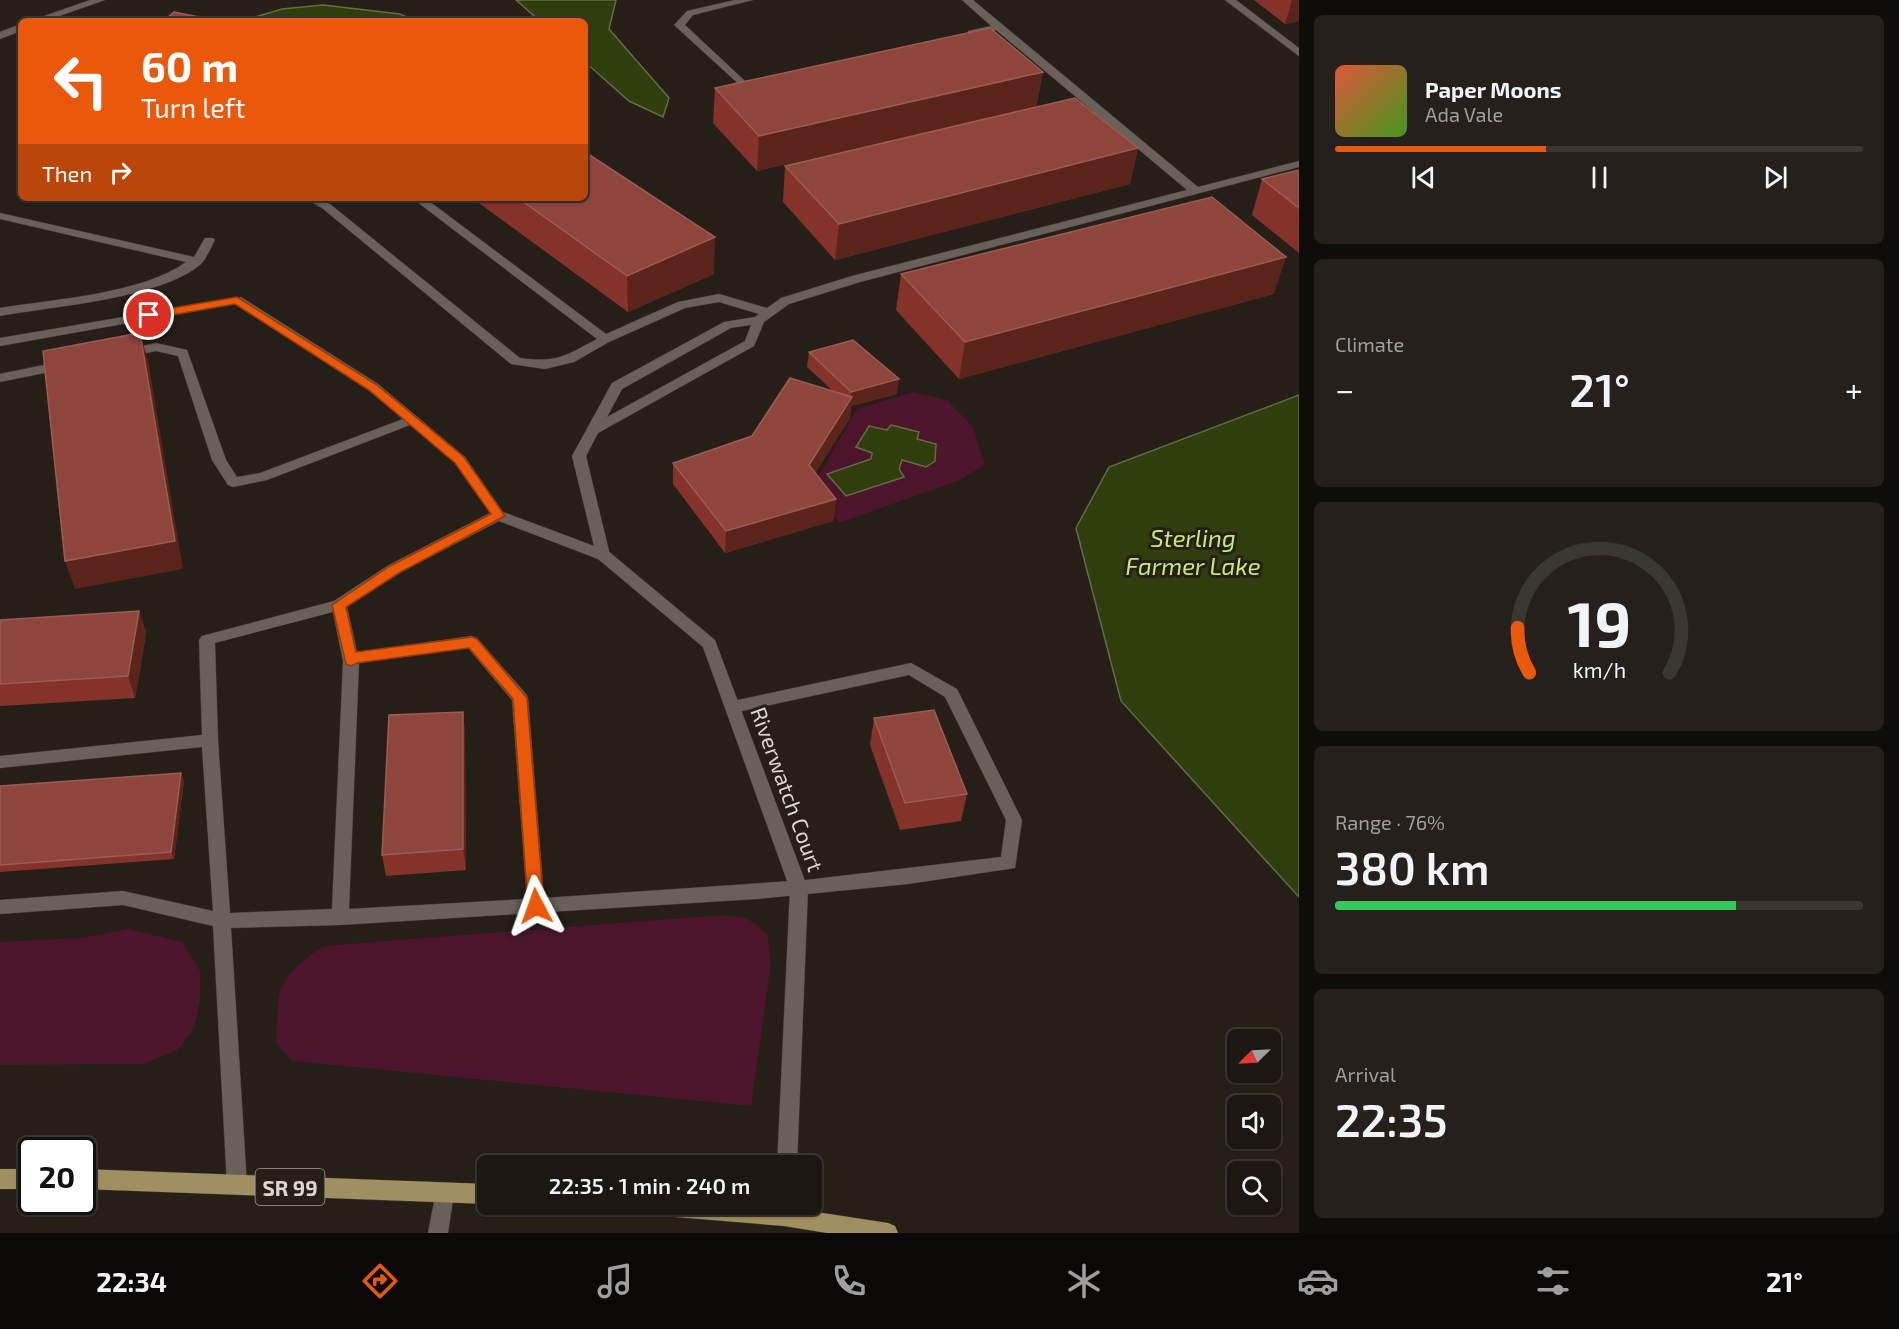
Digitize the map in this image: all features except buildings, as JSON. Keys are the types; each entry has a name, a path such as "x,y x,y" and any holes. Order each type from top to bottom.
{"main road":[{"path":"0,1179 18,1179"},
{"name":"SR 99","path":"96,1180 477,1194"},
{"path":"807,1215 888,1233"}],"street":[{"path":"44,18 100,0"},
{"path":"748,0 690,13 679,25 743,85 766,80"},
{"path":"967,0 1196,191"},
{"path":"1230,0 1299,53"},
{"path":"964,35 998,27"},
{"path":"0,36 18,28"},
{"path":"592,431 750,343 764,317 785,301 856,279 1299,164"},
{"path":"316,201 326,206 516,362 545,365 570,359 605,339 682,305 719,298 764,317"},
{"path":"422,201 605,339"},
{"path":"0,216 197,261"},
{"path":"0,312 132,289 174,275 197,261 209,240"},
{"path":"0,342 237,300 373,387 460,460 498,516 394,569 339,605 207,640 210,740 237,1185"},
{"path":"603,555 579,456 617,386 728,325 764,317"},
{"path":"112,356 156,347 183,353 219,460 233,482 262,477 412,420"},
{"path":"683,350 711,365"},
{"path":"0,378 78,362"},
{"name":"Riverwatch Court","path":"498,516 603,555 710,644 799,889 787,1155"},
{"path":"339,605 351,661 340,918"},
{"path":"351,661 351,658 472,642 520,698 536,906"},
{"path":"0,907 123,898 222,921 340,918 799,889 921,877 1010,863 1014,820 951,693 911,669 733,707"},
{"path":"0,762 210,740"},
{"path":"438,1233 444,1193"}],"shaded area":[{"path":"913,392 947,400 973,427 985,464 960,480 839,523 813,486 857,409"},
{"path":"724,915 748,919 767,933 771,963 751,1106 292,1061 276,1042 279,996 282,986 295,968 323,946"},
{"path":"128,929 182,942 200,971 200,1000 194,1028 178,1050 143,1064 0,1065 0,942 80,938"}],"water":[{"path":"516,0 616,0 609,29 669,98 663,117 629,101 588,65 588,18 537,18"},
{"path":"323,5 400,14 409,18 252,18 282,9"},
{"name":"Sterling Farmer Lake","path":"1299,395 1299,897 1121,701 1076,528 1109,467"},
{"path":"891,425 919,432 917,439 936,444 935,461 926,467 902,460 899,469 904,477 846,496 827,474 871,459 872,453 856,447 869,426 887,430"}],"route":[{"path":"149,315 237,300 373,387 460,460 498,516 394,569 339,605 351,661 351,658 472,642 520,698 536,906"}]}
